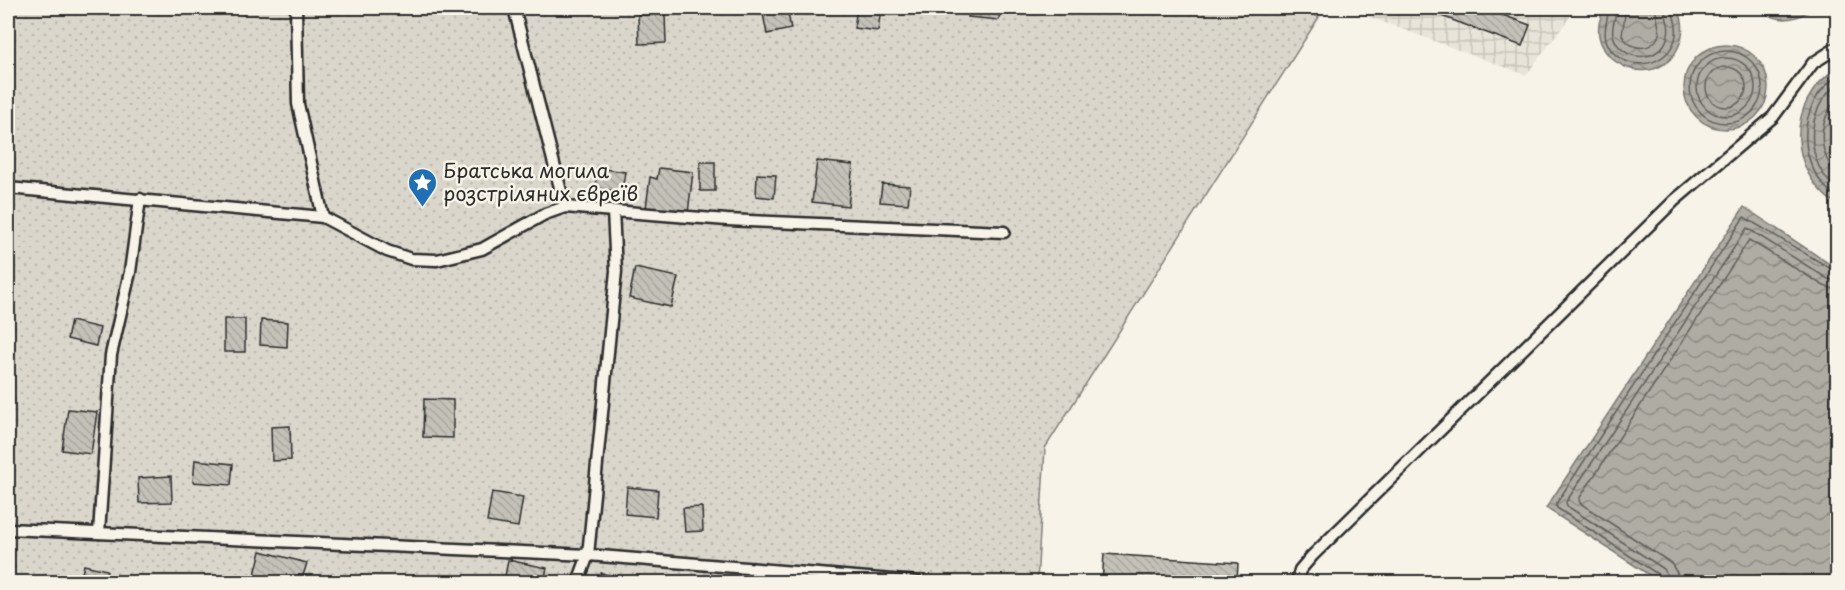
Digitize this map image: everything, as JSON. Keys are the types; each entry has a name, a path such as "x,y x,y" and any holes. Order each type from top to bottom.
{"lane":[{"path":"296,8 298,104 323,217"},
{"path":"514,8 565,207"},
{"path":"1297,582 1300,570 1312,556 1675,200 1773,117 1813,63 1838,47"},
{"path":"8,188 323,217 387,251 411,260 437,260 482,249 545,214 565,207 727,220 1004,232"},
{"path":"99,533 111,355 130,272 140,199"},
{"path":"578,582 588,555 616,271 612,211"},
{"path":"8,529 588,555 917,582"}],"shaded area":[{"path":"8,8 1296,8 1319,17 1045,448 1037,582 8,582"},
{"path":"1345,8 1577,8 1526,75"}],"water":[{"path":"1605,8 1677,8 1681,16 1682,34 1680,43 1670,60 1655,68 1639,70 1623,66 1610,57 1601,43 1599,27"},
{"path":"1756,8 1813,8 1799,16 1784,19 1770,16"},
{"path":"1726,45 1742,48 1756,57 1765,71 1768,87 1765,103 1756,117 1742,126 1726,129 1710,126 1696,117 1687,103 1684,87 1687,71 1696,57 1710,48"},
{"path":"1837,68 1837,205 1821,191 1809,174 1801,156 1799,136 1801,117 1808,99 1820,82"},
{"path":"1744,207 1837,269 1837,582 1660,582 1546,508"}],"building":[{"path":"787,8 791,29 767,34 762,9"},
{"path":"857,8 881,8 878,31 854,28"},
{"path":"969,8 1000,8 999,20 968,17"},
{"path":"1420,8 1483,8 1530,25 1522,46"},
{"path":"665,14 666,43 639,44 638,15"},
{"path":"817,161 853,165 848,206 812,202"},
{"path":"700,162 715,162 715,191 700,191"},
{"path":"597,168 625,172 622,192 595,188"},
{"path":"659,168 693,172 688,213 646,208 650,177 657,179"},
{"path":"757,174 776,175 774,198 756,196"},
{"path":"882,184 910,186 908,204 880,202"},
{"path":"635,268 678,277 671,307 629,298"},
{"path":"224,319 245,319 245,352 224,352"},
{"path":"261,320 288,322 287,347 260,345"},
{"path":"71,321 100,328 96,346 67,339"},
{"path":"424,399 453,400 453,438 423,437"},
{"path":"68,409 97,412 91,454 62,450"},
{"path":"290,426 291,460 272,461 271,427"},
{"path":"195,460 233,464 231,485 193,482"},
{"path":"171,476 172,502 139,503 138,478"},
{"path":"627,487 658,490 656,517 625,514"},
{"path":"492,492 523,497 518,527 487,522"},
{"path":"702,507 703,531 685,532 683,508"},
{"path":"261,551 307,563 301,582 253,582"},
{"path":"1104,554 1238,563 1237,582 1102,582"},
{"path":"508,560 547,568 544,582 504,582"},
{"path":"84,565 107,570 104,582 80,582"},
{"path":"601,573 628,581 628,582 598,582"}],"place":[{"name":"Братська могила розстріляних євреїв","path":"422,208"}]}
